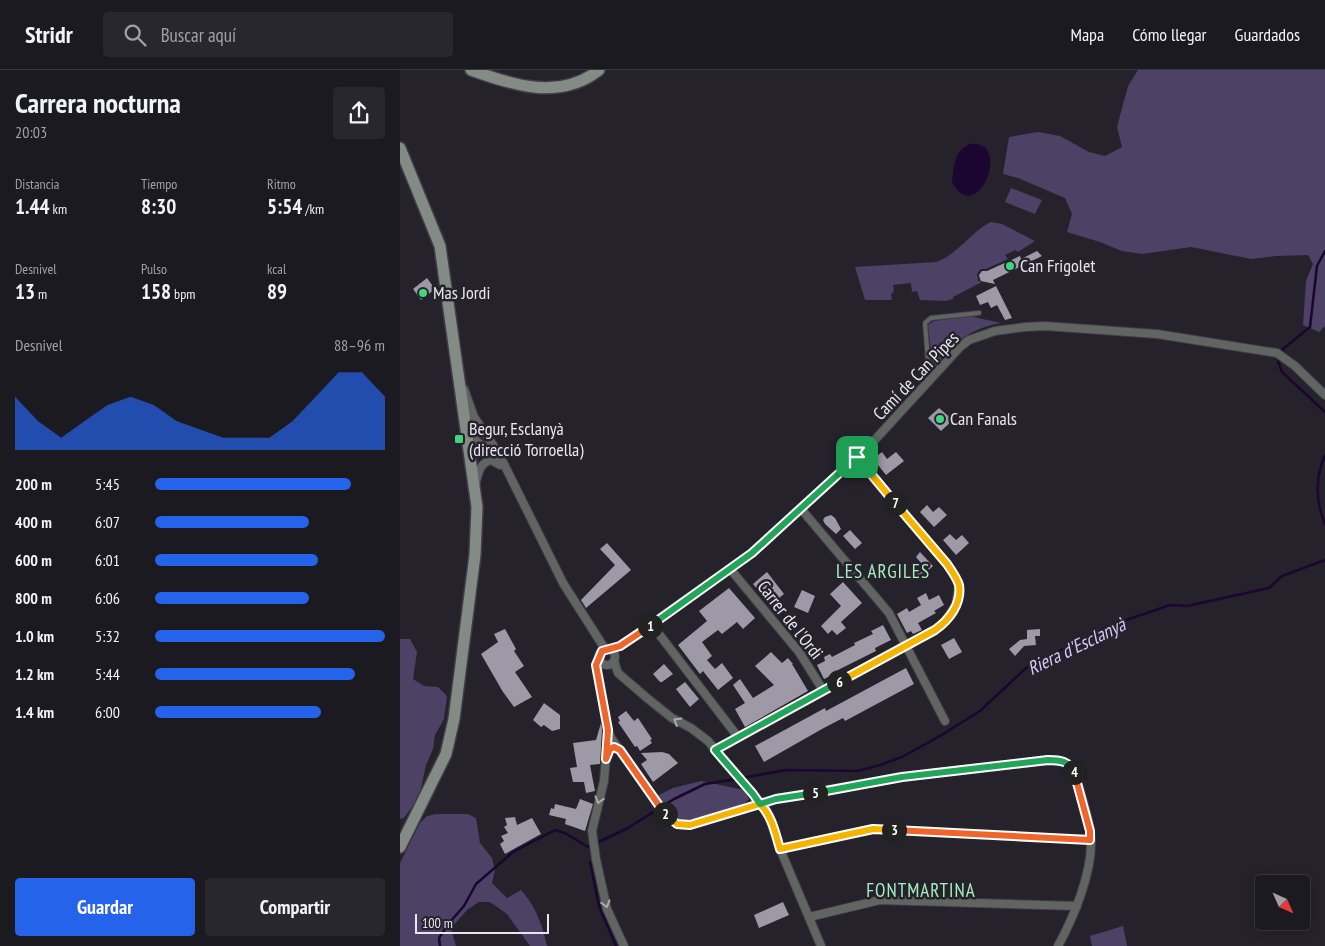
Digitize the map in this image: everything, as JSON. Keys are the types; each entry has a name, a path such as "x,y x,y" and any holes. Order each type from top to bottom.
{"street":[{"path":"471,70 529,88 569,84 599,70"},
{"path":"483,70 517,82 549,84 567,81 591,70"},
{"path":"400,148 440,246 477,507 476,555 454,719 446,754 400,847"},
{"name":"Camí de Can Pipes","path":"603,652 620,646 652,625 731,570 752,553 872,443 960,347 969,340 995,331 1044,326 1157,334 1279,355 1325,395"},
{"path":"458,373 474,417 499,454 504,468 563,584 592,630 603,652 600,663 605,666 612,665 620,646"},
{"path":"464,423 473,440 494,455 504,468"},
{"path":"469,454 473,440 486,437"},
{"path":"715,750 944,623 956,605 959,585 947,564 857,457"},
{"path":"474,489 478,474 486,462 491,460 504,468"},
{"path":"801,509 889,613 945,721"},
{"name":"Carrer de l'Ordi","path":"731,570 799,652 824,690"},
{"path":"652,625 738,737"},
{"path":"603,652 612,651 618,673 640,693 672,718 701,735 767,811 780,849 821,946"},
{"path":"603,652 596,665 611,738 664,813 677,824 690,825 776,799 902,777 1059,760 1071,766 1090,831 1090,853 1077,906 1058,946"},
{"path":"608,730 604,781 593,820 593,840 607,909 624,946"},
{"path":"606,759 610,749 614,747 620,750"},
{"path":"780,849 873,829 1090,840"},
{"path":"809,917 880,900 1077,906"}],"lane":[{"path":"922,365 928,360 925,323 931,318 979,313"}],"shaded area":[{"path":"1138,70 1325,70 1325,326 1319,332 1303,325 1306,281 1313,264 1308,255 1251,259 1191,247 1142,254 1122,251 1067,232 1072,214 1065,198 1018,178 1003,174 1009,137 1038,132 1060,136 1089,152 1105,156 1122,147 1117,127 1128,86"},
{"path":"970,144 983,146 989,154 990,166 987,179 980,189 972,195 962,194 952,182 954,165 958,155 961,150"},
{"path":"1011,188 1042,200 1035,214 1005,202"},
{"path":"991,222 1002,224 1035,241 1018,252 1015,250 1005,255 1008,259 986,269 981,269 977,274 978,281 982,282 953,297 953,299 946,301 920,300 917,291 912,292 911,283 893,285 892,300 865,300 855,267 936,262 951,254 977,231"},
{"path":"969,316 1001,323 978,330 960,340 930,373 927,366 932,359 928,325 934,321"},
{"path":"400,639 410,639 417,652 413,679 424,686 438,687 447,696 444,719 435,735 433,749 426,765 419,797 404,818 400,819"},
{"path":"701,781 744,790 749,799 745,803 710,816 681,820 669,814 657,796 673,788"},
{"path":"436,814 468,814 476,818 480,843 492,858 495,870 492,883 507,898 521,890 538,916 547,946 530,946 507,914 490,902 479,902 468,909 451,928 456,946 400,946 400,863 420,823 427,816"},
{"path":"1123,926 1127,946 1092,946 1090,936"}],"building":[{"name":"Can Frigolet","path":"1037,251 1042,256 993,280 995,284 981,281 979,275 982,271 987,271 1020,256 1021,259"},
{"name":"Mas Jordi","path":"427,278 435,289 421,300 413,289"},
{"name":"Can Frigolet","path":"996,286 1012,318 1005,320 997,305 991,308 988,302 980,305 976,296"},
{"name":"Can Fanals","path":"939,408 953,420 941,431 928,418"},
{"path":"882,452 887,459 896,452 904,461 886,475 873,459"},
{"path":"927,505 933,512 939,507 947,515 934,527 920,512"},
{"path":"831,515 835,518 841,529 836,534 823,520"},
{"path":"850,530 862,543 855,549 843,536"},
{"path":"950,534 956,540 962,535 969,543 956,555 943,540"},
{"path":"607,543 631,570 586,608 581,600 615,565 600,549"},
{"path":"920,552 933,566 919,579 911,570 920,562 916,557"},
{"path":"767,572 784,594 770,605 753,584"},
{"path":"843,582 862,603 841,622 846,628 837,635 832,630 828,634 821,626 841,606 830,594"},
{"path":"729,588 755,618 743,629 737,622 722,634 718,630 702,642 712,656 707,660 715,669 722,663 733,678 718,690 703,671 700,674 678,645 707,621 699,611"},
{"path":"802,590 815,596 808,613 794,607"},
{"path":"926,593 929,600 939,595 944,605 934,611 936,613 918,623 922,630 913,634 911,631 907,633 897,614 907,608 909,612 921,605 917,598"},
{"path":"883,625 891,640 875,648 876,651 824,679 817,665 825,661 824,657 830,654 832,657 855,645 854,643 873,634 871,631"},
{"path":"505,629 516,649 514,651 524,666 515,672 532,697 514,707 481,654 498,642 494,634"},
{"path":"1040,629 1040,636 1035,636 1036,645 1024,646 1015,656 1009,649 1020,640 1027,639 1027,630"},
{"path":"954,638 962,652 949,659 941,645"},
{"path":"771,652 782,663 788,658 808,691 745,727 735,709 745,703 733,685 740,679 753,698 774,685 755,666"},
{"path":"664,664 673,674 660,682 653,674"},
{"path":"906,668 914,684 845,721 843,718 764,762 755,746 825,708 826,711"},
{"path":"685,682 699,699 690,707 676,689"},
{"path":"544,703 560,715 560,729 552,731 544,725 541,727 533,720"},
{"path":"626,711 634,721 638,718 652,739 650,740 652,743 640,751 637,746 635,747 618,722 620,721 618,717"},
{"path":"601,723 600,764 590,765 595,791 586,793 584,782 573,782 570,768 577,767 573,743 596,740"},
{"path":"662,752 669,754 678,763 653,782 641,764 647,760 641,753"},
{"path":"580,799 593,804 585,831 565,824 566,819 549,815 551,808 554,809 555,804 576,809"},
{"path":"515,817 517,825 532,818 541,834 505,854 500,844 504,841 501,836 508,833 504,827 507,825 505,818"},
{"path":"783,902 789,915 759,928 754,915"}],"waterway":[{"name":"Riera d'Esclanyà","path":"1325,251 1317,266 1310,327 1283,349 1278,361 1282,372 1325,412"},
{"name":"Riera d'Esclanyà","path":"1325,455 1318,481 1319,506 1325,524"},
{"name":"Riera d'Esclanyà","path":"742,778 786,770 858,771 902,757 980,711 1026,668 1106,627 1170,605 1187,606 1269,588 1282,576 1325,560"},
{"name":"Riera d'Esclanyà","path":"440,946 439,938 464,906 476,884 513,852 555,830 565,833 588,847 628,828 674,799 705,784 737,779"},
{"path":"590,862 599,906 616,946"}],"place":[{"name":"Can Frigolet","path":"1010,266"},
{"name":"Mas Jordi","path":"423,293"},
{"name":"Can Fanals","path":"940,419"},
{"name":"Begur, Esclanyà (direcció Torroella)","path":"459,439"}],"district":[{"name":"LES ARGILES","path":"883,571"},
{"name":"FONTMARTINA","path":"921,890"}],"route":[{"path":"857,457 731,570 620,646 613,649 605,649 600,653 596,665 608,730 606,759 610,749 614,747 620,750 665,814 677,824 690,825 760,804 767,811 771,819 780,849 873,829 1090,840 1090,831 1074,772 1071,766 1059,760 902,777 776,799 760,804 715,750 935,630 951,615 956,605 959,585 954,574 857,457"}]}
